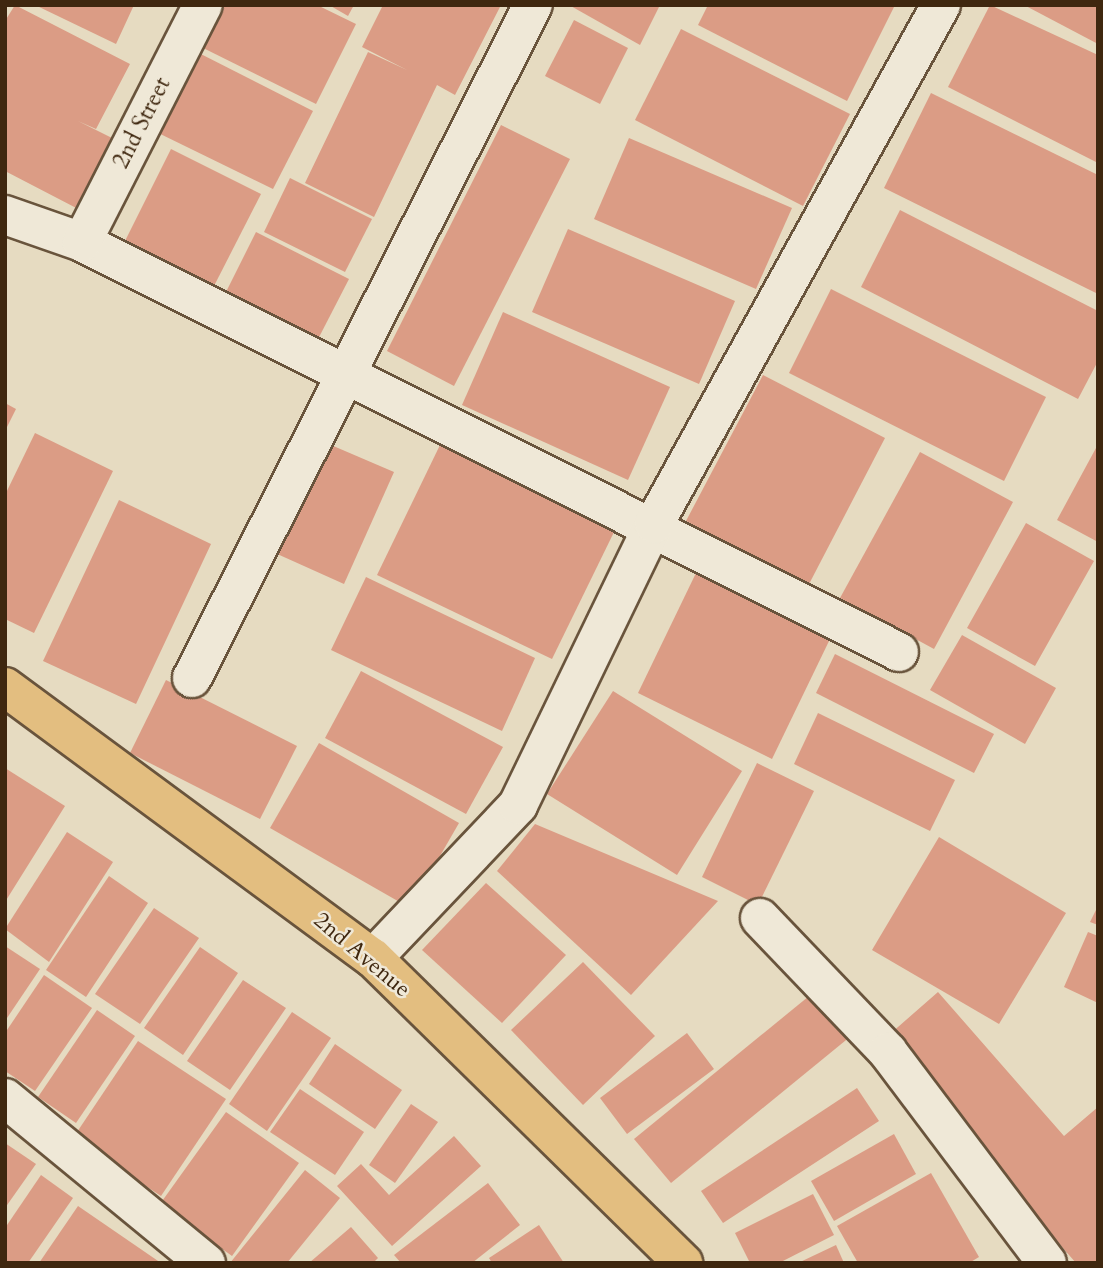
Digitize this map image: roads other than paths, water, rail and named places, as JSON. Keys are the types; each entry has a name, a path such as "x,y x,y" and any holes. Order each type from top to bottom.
{"main road":[{"name":"2nd Avenue","path":"5,687 373,958 683,1263"}],"street":[{"name":"2nd Street","path":"82,242 203,5"},
{"path":"192,678 533,5"},
{"path":"373,958 518,805 654,523 941,5"},
{"path":"5,215 82,242 345,374 654,523 899,652"},
{"path":"760,918 888,1052 1047,1263"},
{"path":"5,1098 206,1263"}]}
